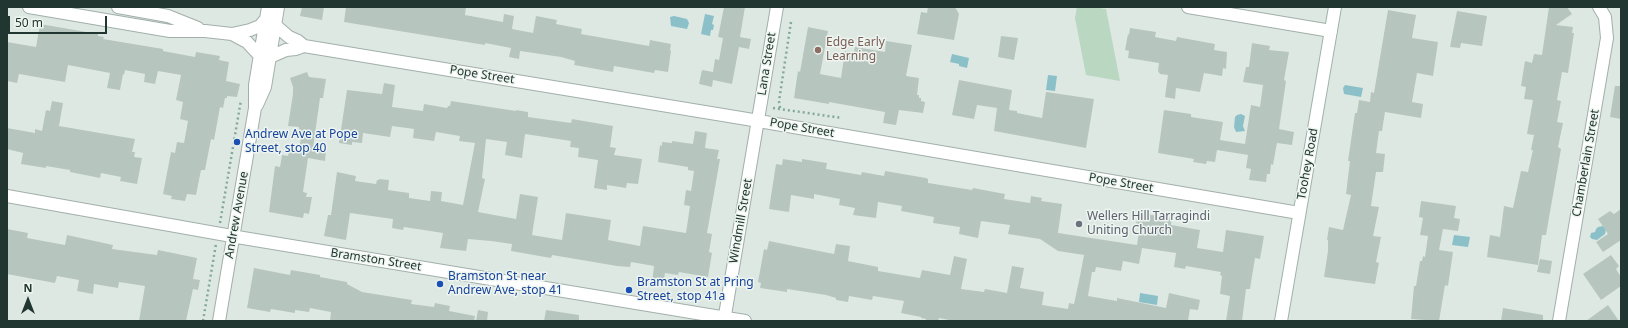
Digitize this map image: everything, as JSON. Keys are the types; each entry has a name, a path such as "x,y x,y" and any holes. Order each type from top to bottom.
{"street":[{"path":"29,7 170,31 205,31 232,34 250,30 270,22"},
{"path":"118,7 168,16 205,31"},
{"name":"Andrew Avenue","path":"219,321 255,108 265,87 265,57 270,22 268,7"},
{"name":"Andrew Avenue","path":"270,22 278,7"},
{"name":"Lana Street","path":"758,121 777,7"},
{"path":"1188,7 1331,30"},
{"name":"Toohey Road","path":"1281,321 1335,7"},
{"name":"Chamberlain Street","path":"1559,321 1607,38 1604,17 1599,7"},
{"name":"Pope Street","path":"270,22 289,37 298,41 304,46"},
{"path":"232,34 265,57"},
{"name":"Pope Street","path":"265,57 304,46 1299,213"},
{"name":"Windmill Street","path":"724,319 758,121"},
{"name":"Bramston Street","path":"7,196 234,237 724,319 745,321"}],"path":[{"path":"780,108 779,101 791,22"},
{"path":"220,222 242,98"},
{"path":"771,108 780,108 842,118"},
{"path":"203,321 215,248"}],"green space":[{"path":"1077,7 1106,9 1120,81 1086,75 1075,18"}],"water":[{"path":"705,14 714,16 712,24 714,25 713,30 711,30 710,36 701,34"},
{"path":"674,16 687,19 689,23 687,29 671,26 670,17"},
{"path":"952,54 969,58 967,68 950,62"},
{"path":"1048,75 1057,76 1055,91 1046,90"},
{"path":"1345,85 1363,88 1361,97 1344,94 1343,88"},
{"path":"1241,114 1245,116 1243,126 1245,131 1236,132 1234,127 1235,117"},
{"path":"1603,226 1606,229 1605,234 1597,240 1590,237 1591,233 1595,232 1598,227"},
{"path":"1454,235 1470,237 1468,247 1452,245"},
{"path":"1140,293 1158,296 1157,305 1139,302"}],"building":[{"path":"302,7 324,7 322,20 300,16"},
{"path":"346,7 466,7 465,15 503,22 504,14 514,16 512,29 533,33 536,16 557,20 556,24 582,29 581,34 649,46 650,40 671,44 668,72 655,70 654,73 614,66 613,72 574,65 575,61 561,57 520,51 519,59 509,57 511,48 344,22"},
{"path":"724,7 745,7 740,37 751,39 749,49 739,47 732,84 713,80 712,87 699,84 702,70 713,72 715,59 719,60 723,38 718,37"},
{"path":"928,7 955,7 959,14 954,40 917,34 921,12 927,13"},
{"path":"1549,7 1567,7 1572,14 1556,25 1573,27 1572,33 1574,33 1568,73 1562,72 1557,100 1561,101 1557,122 1563,123 1558,147 1561,149 1546,235 1542,235 1538,265 1487,257 1490,235 1500,237 1504,206 1513,208 1521,171 1528,172 1533,150 1531,150 1534,135 1527,134 1533,100 1524,99 1526,87 1521,86 1525,61 1532,63 1534,54 1542,55"},
{"path":"1388,10 1416,15 1412,38 1438,42 1433,76 1417,73 1412,102 1423,104 1421,118 1385,112 1382,131 1379,131 1376,153 1385,154 1383,172 1376,172 1371,206 1379,207 1373,236 1381,237 1376,262 1379,263 1375,284 1324,277 1328,251 1327,240 1329,227 1343,230 1351,195 1346,194 1350,161 1348,161 1355,113 1357,113 1359,100 1370,102 1371,92 1374,93"},
{"path":"1457,11 1487,16 1482,46 1461,43 1460,48 1450,47"},
{"path":"40,24 98,34 98,36 104,37 103,39 163,49 163,51 195,57 196,52 220,56 219,60 229,62 226,81 240,84 237,97 227,96 227,98 225,98 223,108 220,107 214,140 211,139 205,170 201,170 196,195 187,194 185,201 171,199 172,196 163,194 171,152 175,153 177,142 184,143 188,121 180,119 183,102 176,100 181,75 158,71 155,84 144,82 145,74 125,70 120,90 107,88 110,73 68,65 65,82 19,74 17,83 7,81 7,42 36,47"},
{"path":"808,27 828,31 820,74 841,78 845,51 854,52 855,47 885,52 886,41 912,45 906,76 919,78 917,95 921,98 921,101 925,102 923,113 899,110 896,125 883,123 885,112 829,102 829,104 794,98 798,71 800,72"},
{"path":"1130,28 1156,32 1155,37 1176,41 1177,37 1215,44 1214,50 1227,52 1226,69 1223,68 1222,76 1204,73 1200,92 1176,88 1175,99 1165,97 1168,75 1160,74 1158,71 1159,63 1128,58 1129,51 1125,50"},
{"path":"1001,36 1018,38 1014,60 998,57"},
{"path":"1252,43 1270,46 1269,50 1289,52 1284,80 1286,81 1279,129 1294,132 1292,145 1277,143 1273,165 1271,164 1270,174 1267,174 1266,182 1249,180 1251,169 1246,168 1248,155 1217,150 1215,162 1207,161 1206,164 1193,162 1194,159 1158,153 1164,110 1191,114 1191,117 1223,122 1220,140 1245,144 1251,105 1260,107 1263,85 1243,82 1246,67 1249,67"},
{"path":"307,72 309,77 326,79 323,98 320,98 313,148 326,150 325,161 308,158 303,192 307,193 306,197 312,197 309,214 304,213 303,218 269,212 275,166 280,167 282,155 288,156 289,150 299,151 302,131 299,130 299,127 288,126 293,94 293,87 290,78"},
{"path":"959,80 1012,90 1009,110 1042,118 1046,92 1094,99 1086,148 994,131 997,108 977,105 974,119 952,115"},
{"path":"384,83 395,85 392,107 423,111 424,104 447,108 450,106 451,101 528,112 528,117 571,123 572,119 613,126 610,147 616,148 614,155 642,159 638,184 627,183 626,188 607,185 607,190 594,188 598,160 578,157 579,148 570,147 571,141 525,134 522,158 505,155 507,142 486,139 482,178 485,179 478,212 516,219 520,194 538,197 532,235 562,240 566,213 611,220 608,240 640,246 643,226 686,233 690,206 684,205 686,190 691,191 694,171 688,170 688,167 658,162 660,145 662,146 662,142 672,143 672,141 693,144 695,131 707,133 705,148 719,150 717,159 720,159 707,233 712,234 709,252 712,253 708,277 679,272 678,275 665,273 663,285 652,283 654,266 631,262 630,267 552,255 551,258 511,251 512,244 468,239 466,251 440,248 443,233 404,227 403,230 392,228 393,219 350,213 346,240 324,236 328,215 331,215 337,172 356,176 355,181 376,184 377,180 379,179 389,180 388,190 409,193 409,198 430,201 431,191 442,192 441,201 463,205 475,143 459,141 460,136 436,132 434,141 413,138 414,129 392,126 390,137 363,133 362,143 352,142 352,145 339,143 347,90 382,94"},
{"path":"1615,86 1621,86 1621,119 1610,117"},
{"path":"52,101 63,103 59,126 135,139 132,152 135,152 134,157 142,158 137,184 120,181 121,177 101,173 100,178 70,172 70,170 21,164 23,153 7,149 7,128 35,133 35,129 42,131 46,110 50,111"},
{"path":"783,159 802,162 802,159 827,163 826,169 861,175 862,172 884,176 885,171 926,178 928,179 928,183 972,190 973,188 1005,194 1004,199 1030,203 1031,196 1042,198 1041,201 1062,204 1058,233 1137,245 1140,225 1136,225 1138,213 1172,218 1171,225 1200,230 1197,248 1223,252 1226,230 1264,236 1260,259 1255,258 1250,289 1246,289 1242,321 1226,321 1230,296 1220,294 1221,272 1186,266 1185,269 1174,267 1176,253 1142,248 1139,264 1123,261 1121,271 1096,267 1095,272 1092,272 1088,296 1117,301 1117,298 1166,308 1169,293 1200,300 1198,310 1190,309 1188,321 954,321 939,318 938,321 926,321 926,319 921,317 901,313 904,301 873,296 872,300 849,296 848,302 836,300 836,298 826,295 787,289 787,292 760,288 761,283 758,282 764,249 767,250 769,241 834,254 836,244 850,246 848,261 878,267 878,271 920,278 922,270 950,275 954,256 967,259 961,289 984,292 985,289 1007,293 1012,266 1024,268 1020,288 1044,292 1042,305 1068,309 1069,303 1074,304 1084,255 1058,251 1040,239 1008,234 1010,225 981,221 978,238 959,234 960,227 933,223 934,217 901,211 902,206 878,202 876,218 853,215 855,208 839,205 840,199 814,194 814,199 791,195 789,212 769,209 776,164 782,165"},
{"path":"1421,201 1456,206 1454,218 1460,219 1458,231 1443,229 1439,250 1453,252 1448,286 1445,285 1439,321 1411,319 1414,286 1416,286 1420,261 1422,261 1423,256 1425,257 1428,236 1420,235 1423,218 1419,217"},
{"path":"1621,209 1621,240 1603,252 1596,242 1608,234 1598,219 1610,211 1614,214"},
{"path":"7,229 28,233 27,238 65,245 67,235 113,245 112,249 157,255 158,250 197,258 193,279 200,280 198,290 193,289 186,321 139,321 145,286 119,282 118,288 94,284 93,294 77,291 79,280 57,276 55,283 7,274"},
{"path":"1611,255 1619,266 1616,269 1621,277 1621,286 1601,300 1583,274"},
{"path":"1540,259 1552,261 1550,274 1537,272"},
{"path":"254,268 290,275 291,270 320,275 320,277 347,282 347,284 362,292 412,300 411,304 434,307 435,303 450,306 449,311 475,316 474,321 330,321 331,312 310,308 309,312 295,310 295,313 271,309 270,312 247,308"},
{"path":"1608,305 1619,321 1586,321"},
{"path":"1503,308 1543,315 1543,321 1501,321"},
{"path":"478,310 488,312 487,321 476,321"},
{"path":"546,310 579,315 579,321 544,321"}],"place":[{"name":"Edge Early Learning","path":"818,50"},
{"name":"Andrew Ave at Pope Street, stop 40","path":"237,142"},
{"name":"Wellers Hill Tarragindi Uniting Church","path":"1079,224"},
{"name":"Bramston St near Andrew Ave, stop 41","path":"440,284"},
{"name":"Bramston St at Pring Street, stop 41a","path":"629,290"}]}
